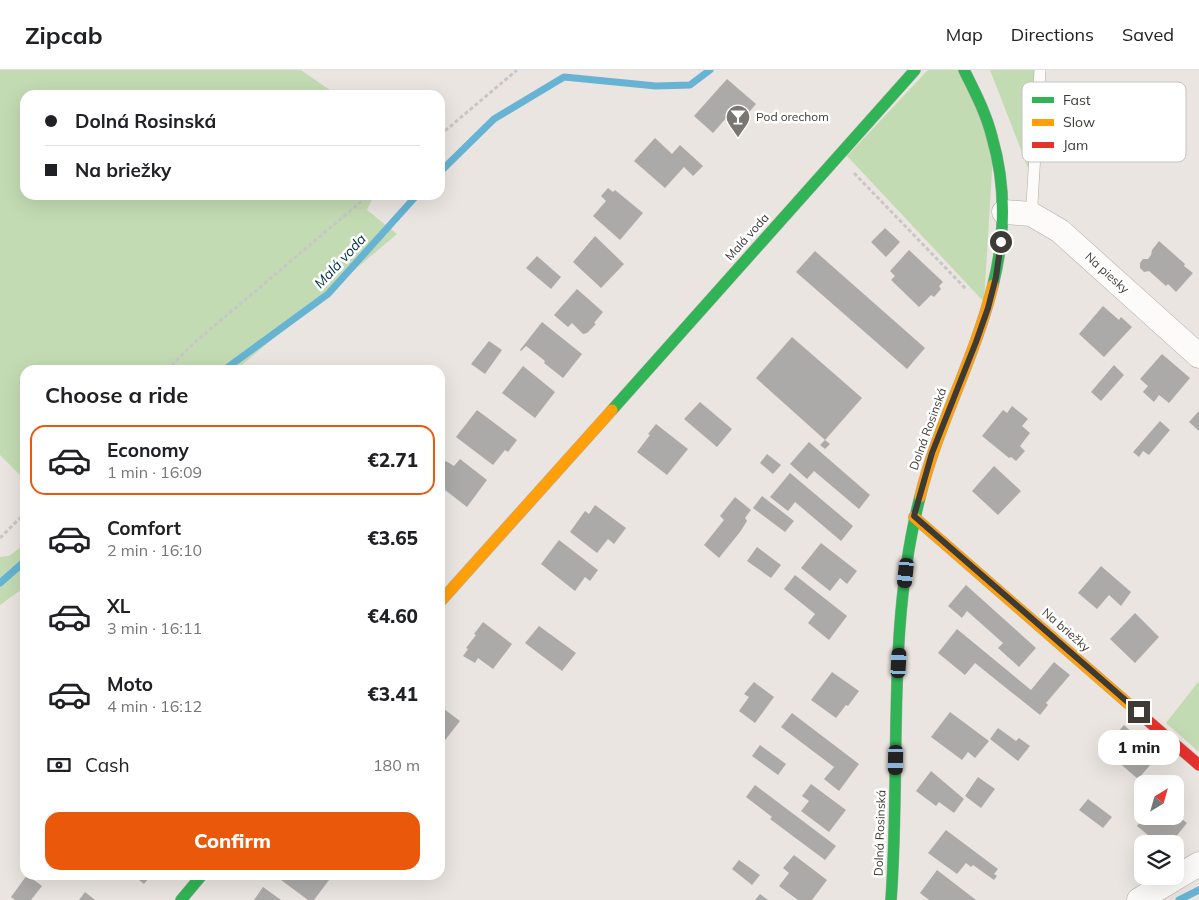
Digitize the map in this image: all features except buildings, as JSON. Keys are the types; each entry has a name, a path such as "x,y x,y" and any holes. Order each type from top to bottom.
{"street":[{"name":"Malá voda","path":"445,596 915,70"},
{"name":"Dolná Rosinská","path":"891,900 901,617 914,516 932,453 988,308 997,268 1004,212 1000,164 994,140 979,98 964,70"},
{"name":"Na piesky","path":"1004,212 1031,214 1060,231 1199,356"},
{"name":"Na briežky","path":"914,516 1199,765"},
{"path":"1140,900 1199,864"},
{"path":"181,900 198,880"}],"lane":[{"path":"1032,204 1035,162"}],"path":[{"path":"445,131 517,70"},
{"path":"838,156 983,306 988,308"},
{"path":"172,365 194,343 363,200"},
{"path":"0,538 20,518"}],"green space":[{"path":"0,70 301,70 330,90 20,90 20,200 372,200 367,210 397,234 242,365 20,365 20,475 0,455"},
{"path":"928,70 965,70 993,155 984,302 847,156"},
{"path":"990,70 1044,70 1043,82 1022,82 1022,152"},
{"path":"1026,162 1039,162 1037,191"},
{"path":"20,548 20,591 0,605 0,557 9,556"},
{"path":"1199,681 1199,752 1166,723"}],"waterway":[{"name":"Malá voda","path":"445,167 494,119 564,77 656,86 690,85 710,70"},
{"name":"Malá voda","path":"231,365 328,294 413,200"},
{"name":"Malá voda","path":"0,583 20,565"},
{"path":"1179,900 1199,890"}],"traffic: fast":[{"path":"612,410 915,70"},
{"path":"964,70 987,120 997,155 1000,174 1002,230 993,285"},
{"path":"891,900 899,647 909,546 920,497"},
{"path":"181,900 198,880"}],"traffic: slow":[{"path":"920,497 936,443 977,339 993,285"},
{"path":"445,596 612,410"},
{"path":"914,517 1139,713"}],"traffic: jam":[{"path":"1139,713 1199,765"}],"place":[{"name":"Pod orechom","path":"738,138"}],"route":[{"path":"1001,242 996,277 988,308 932,453 914,516 1139,712"}]}
